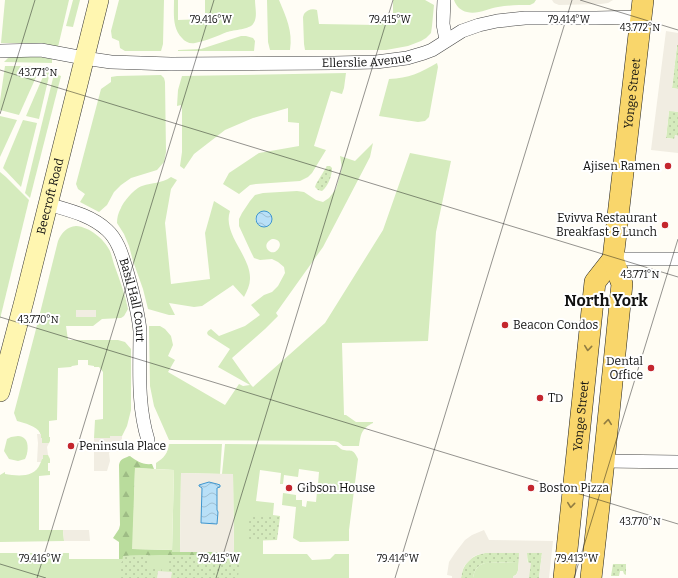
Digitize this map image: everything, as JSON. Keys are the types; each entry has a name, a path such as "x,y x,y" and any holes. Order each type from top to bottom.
{"main road":[{"name":"Yonge Street","path":"591,578 622,284 613,259 642,8"},
{"name":"Yonge Street","path":"564,578 595,282 613,259"}],"street":[{"name":"Beecroft Road","path":"0,392 99,0"},
{"path":"444,0 443,24 446,40"},
{"name":"Ellerslie Avenue","path":"0,51 41,50 111,62 171,64 371,62 392,60 417,55 432,50 458,33 470,27 488,22 506,19 544,17 596,18 642,8"},
{"name":"Basil Hall Court","path":"48,204 78,214 95,222 110,233 119,248 133,291 139,321 141,405 143,423 148,440"},
{"path":"613,259 678,259"},
{"path":"604,461 678,462"}],"green space":[{"path":"5,0 69,0 58,47 43,43 1,43"},
{"path":"73,0 80,0 73,27 66,26"},
{"path":"119,0 164,0 163,44 161,51 125,51 120,48 119,41 112,38 111,31"},
{"path":"174,0 178,0 178,20 205,19 205,0 255,0 255,22 249,27 227,32 199,42 189,43 186,42 179,34 175,25"},
{"path":"267,0 279,0 290,30 290,50 270,50 268,42"},
{"path":"393,0 425,0 434,5 431,33 426,38 408,46 386,50 305,50 303,17 308,10 317,10 319,24 378,25 378,19 393,18"},
{"path":"454,0 536,0 530,5 502,6 471,13 457,6"},
{"path":"241,36 253,38 255,41 254,51 178,51 201,49"},
{"path":"678,45 678,89 672,88"},
{"path":"33,56 52,59 52,63 4,62 9,57"},
{"path":"437,63 438,67 429,117 425,121 418,122 379,116 389,79 414,74"},
{"path":"5,66 41,66 19,115 0,110"},
{"path":"45,72 50,72 39,119 26,116"},
{"path":"346,73 342,94 331,91 314,146 326,150 308,177 300,181 250,185 239,194 223,184 229,173 259,153 299,146 299,123 288,122 288,108 253,118 225,130 194,154 184,169 180,166 182,152 182,110 181,105 177,106 178,90 182,76"},
{"path":"54,74 61,76 30,198 25,193"},
{"path":"161,75 165,82 166,152 164,162 157,170 131,178 121,185 114,192 107,205 99,212 80,202 85,194 78,189 76,184 101,89 111,82 111,77"},
{"path":"669,110 678,112 678,136 675,135 675,139 666,138"},
{"path":"0,116 17,120 0,157"},
{"path":"23,120 37,123 21,187 3,168"},
{"path":"373,143 370,157 323,247 276,313 278,316 232,358 253,387 325,323 383,230 410,153 451,161 436,232 428,341 342,343 344,415 356,422 373,422 362,432 359,446 343,446 334,441 169,440 154,406 150,386 149,326 160,326 171,336 173,345 168,356 175,360 168,372 225,405 239,384 243,386 250,385 218,367 230,349 207,333 211,329 219,336 245,326 260,315 251,305 264,295 272,292 278,286 285,273 284,267 272,259 260,260 254,258 239,226 239,219 255,195 263,193 304,192 316,200 323,202 329,198 336,189 342,168 340,156 355,161","holes":["256,216 272,217 272,221 269,225 258,224 255,220","272,239 277,240 280,245 274,252 268,250 266,246"]},
{"path":"327,166 332,168 329,181 322,191 318,190 315,187 316,184"},
{"path":"0,172 29,200 0,319"},
{"path":"171,177 177,180 171,189 165,223 171,284 210,279 205,233 214,201 230,211 230,228 249,270 250,279 244,297 233,285 202,306 194,307 169,303 175,315 169,315 148,309 129,246 117,223 117,217 124,202 136,189 142,186 164,181"},
{"path":"76,226 96,234 111,253 128,309 121,318 102,319 93,326 66,326 68,340 118,340 125,342 131,349 131,410 127,426 122,436 94,438 95,420 103,419 103,372 99,367 88,365 88,360 78,360 78,365 58,368 57,420 49,421 50,441 49,443 42,443 40,433 36,428 17,421 14,413 58,241 65,230"},
{"path":"18,436 25,439 28,449 25,459 18,461 9,459 4,451 7,439"},
{"path":"169,444 222,444 220,474 181,473 180,552 172,552 174,470 156,469 156,463 165,455"},
{"path":"225,444 336,445 341,449 352,451 354,453 358,459 349,530 349,541 300,542 293,538 296,507 282,505 283,493 296,495 296,500 302,500 302,506 306,507 307,501 316,502 317,492 321,492 321,485 318,484 319,472 299,469 298,477 284,475 283,484 280,484 281,473 260,470 256,501 274,503 273,515 280,517 248,517 248,540 263,540 263,554 307,554 312,560 330,559 335,554 349,554 349,578 0,578 0,553 69,553 69,559 123,559 123,556 240,552 234,552 233,474 222,474"},
{"path":"43,455 48,455 50,459 50,463 48,463 48,471 50,471 50,475 39,476 39,530 63,530 64,541 0,542 0,475 5,472 5,474 15,475 30,474 38,469"},
{"path":"130,456 142,463 152,464 154,469 135,468 133,549 172,550 172,552 240,552 239,555 123,556 123,559 119,559 119,542 113,538 120,525 119,465 121,460"},
{"path":"135,468 174,470 172,550 132,549"},
{"path":"248,517 280,517 277,540 248,541"},
{"path":"519,553 519,562 485,563 477,568 473,578 461,578 463,568 468,561 480,554"},
{"path":"527,553 542,553 539,578 529,578"},
{"path":"148,555 148,567 161,567 162,571 158,571 157,578 120,578 120,563 122,562 123,556"},
{"path":"167,557 240,557 238,578 171,578 172,572 167,572"},
{"path":"519,562 518,572 513,578 473,578 477,568 485,563"},
{"path":"613,564 626,564 626,575 623,571 620,571 619,576 611,576"}],"shaded area":[{"path":"552,0 613,0 608,3 601,4 559,5 554,3"},
{"path":"666,31 678,33 678,45 672,88 678,89 678,112 669,111 666,138 674,139 675,135 678,136 678,153 651,150"},
{"path":"76,310 96,310 96,317 76,317"},
{"path":"37,434 41,434 42,443 49,443 47,447 48,455 43,455 41,462 37,462"},
{"path":"110,436 122,436 122,439 109,453 110,461 107,471 94,471 94,438 110,438"},
{"path":"181,473 233,474 234,552 180,552"},
{"path":"63,530 89,530 90,541 64,541"},
{"path":"484,530 489,540 553,541 549,578 539,578 542,553 527,553 527,562 531,563 529,578 513,578 518,571 519,553 485,553 477,555 465,565 461,578 452,578 452,576 447,575 449,562 465,540"},
{"path":"158,571 172,572 171,578 157,578"}],"water":[{"path":"261,211 267,211 272,216 270,225 267,227 261,227 256,222 256,216"},
{"path":"209,482 220,485 220,487 217,488 217,524 201,523 202,488 199,485"}],"place":[{"name":"Ajisen Ramen","path":"668,166"},
{"name":"Evivva Restaurant Breakfast & Lunch","path":"665,225"},
{"name":"Beacon Condos","path":"505,325"},
{"name":"Dental Office","path":"651,368"},
{"name":"TD","path":"540,398"},
{"name":"Peninsula Place","path":"71,446"},
{"name":"Gibson House","path":"289,488"},
{"name":"Boston Pizza","path":"531,488"}],"district":[{"name":"North York","path":"606,300"}]}
